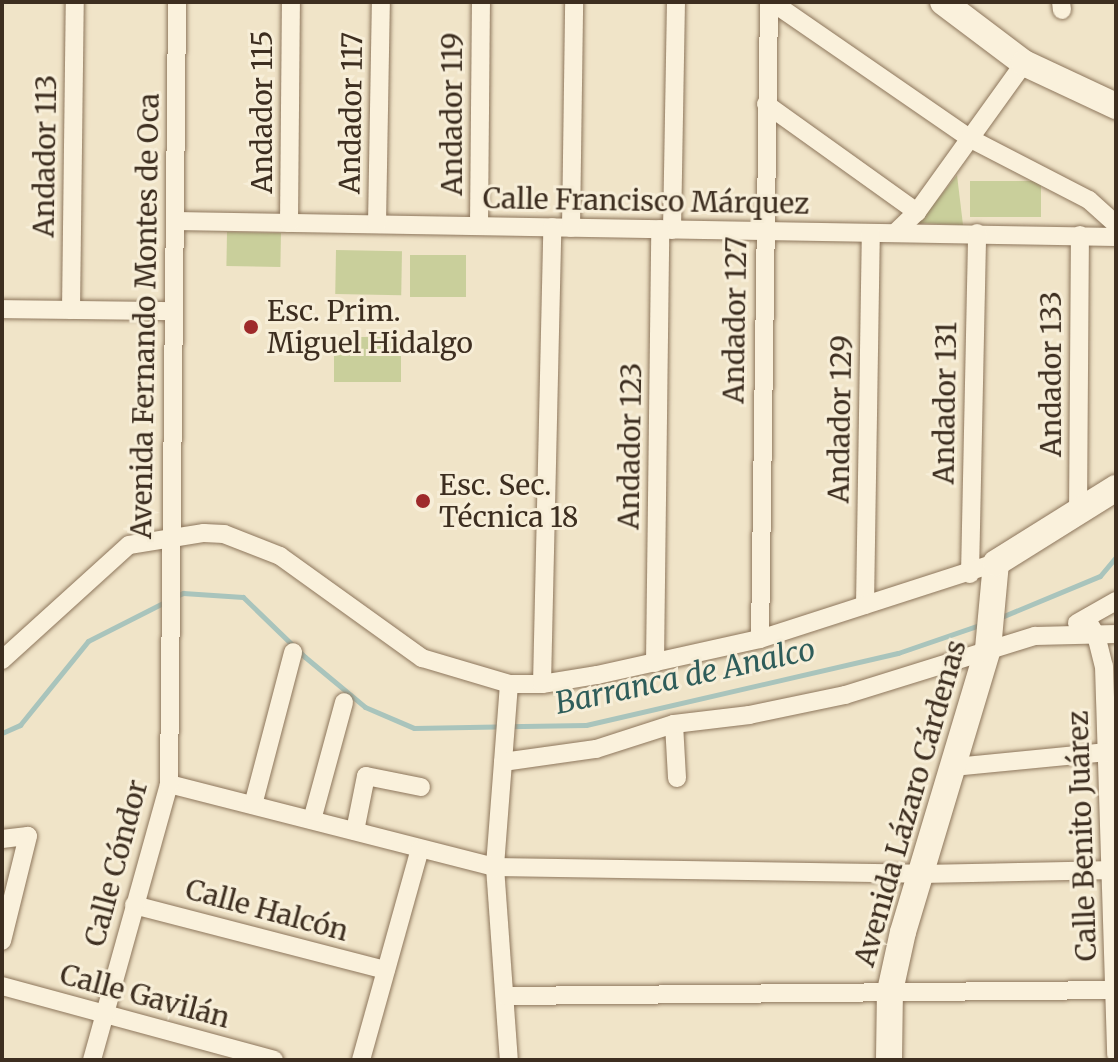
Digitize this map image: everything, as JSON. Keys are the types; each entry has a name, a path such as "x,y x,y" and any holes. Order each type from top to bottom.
{"street":[{"name":"Andador 113","path":"71,310 75,2"},
{"name":"Avenida Fernando Montes de Oca","path":"168,630 177,2"},
{"name":"Andador 115","path":"289,223 291,2"},
{"name":"Andador 117","path":"377,224 381,2"},
{"name":"Andador 119","path":"479,226 481,2"},
{"path":"571,228 574,2"},
{"name":"Andador 123","path":"655,663 666,229 676,2"},
{"path":"770,2 969,138 1089,200 1116,224"},
{"name":"Andador 127","path":"760,639 764,231 770,2"},
{"path":"943,2 1024,63 1116,106"},
{"path":"895,233 917,212 1024,63"},
{"path":"766,104 917,212"},
{"name":"Calle Francisco Márquez","path":"175,221 1116,237"},
{"path":"542,684 552,227"},
{"name":"Andador 129","path":"865,605 871,233"},
{"name":"Andador 131","path":"977,233 987,570"},
{"name":"Andador 133","path":"1078,515 1080,235"},
{"path":"2,309 171,311"},
{"path":"2,660 129,545 204,533 224,534 280,556 422,658 509,684 542,684 760,639 987,570 1078,515 1116,488"},
{"name":"Avenida Lázaro Cárdenas","path":"889,1060 890,991 921,874 990,642 987,570"},
{"path":"1091,628 1116,601"},
{"path":"503,762 596,749 674,724 749,715 845,695 990,642 1091,628 1116,634"},
{"name":"Calle Benito Juárez","path":"1091,628 1104,666 1112,752 1116,1055"},
{"name":"Calle Cóndor","path":"92,1060 169,784 168,630"},
{"path":"253,805 293,652"},
{"path":"509,684 495,867 509,1060"},
{"path":"312,820 344,702"},
{"path":"674,724 677,778"},
{"path":"954,767 1112,752"},
{"path":"355,831 366,776 421,787"},
{"path":"169,784 495,867 921,874 1114,870"},
{"path":"2,839 28,836 2,941"},
{"path":"361,1060 420,849"},
{"name":"Calle Halcón","path":"134,905 386,970"},
{"name":"Calle Gavilán","path":"2,986 274,1060"},
{"path":"506,996 1115,990"}],"green space":[{"path":"957,175 963,225 919,223"},
{"path":"970,181 1041,181 1041,217 970,217"},
{"path":"227,232 281,233 280,267 226,266"},
{"path":"336,250 402,251 401,295 335,294"},
{"path":"410,255 466,255 466,297 410,297"},
{"path":"334,337 401,337 401,382 334,382"}],"waterway":[{"name":"Barranca de Analco","path":"999,618 1100,576 1116,557"},
{"name":"Barranca de Analco","path":"176,596 183,593 243,597 305,657 365,707 414,728 586,725 898,653 982,624"},
{"name":"Barranca de Analco","path":"2,733 20,725 88,641 167,601"}],"place":[{"name":"Esc. Prim. Miguel Hidalgo","path":"251,327"},
{"name":"Esc. Sec. Técnica 18","path":"423,501"}]}
